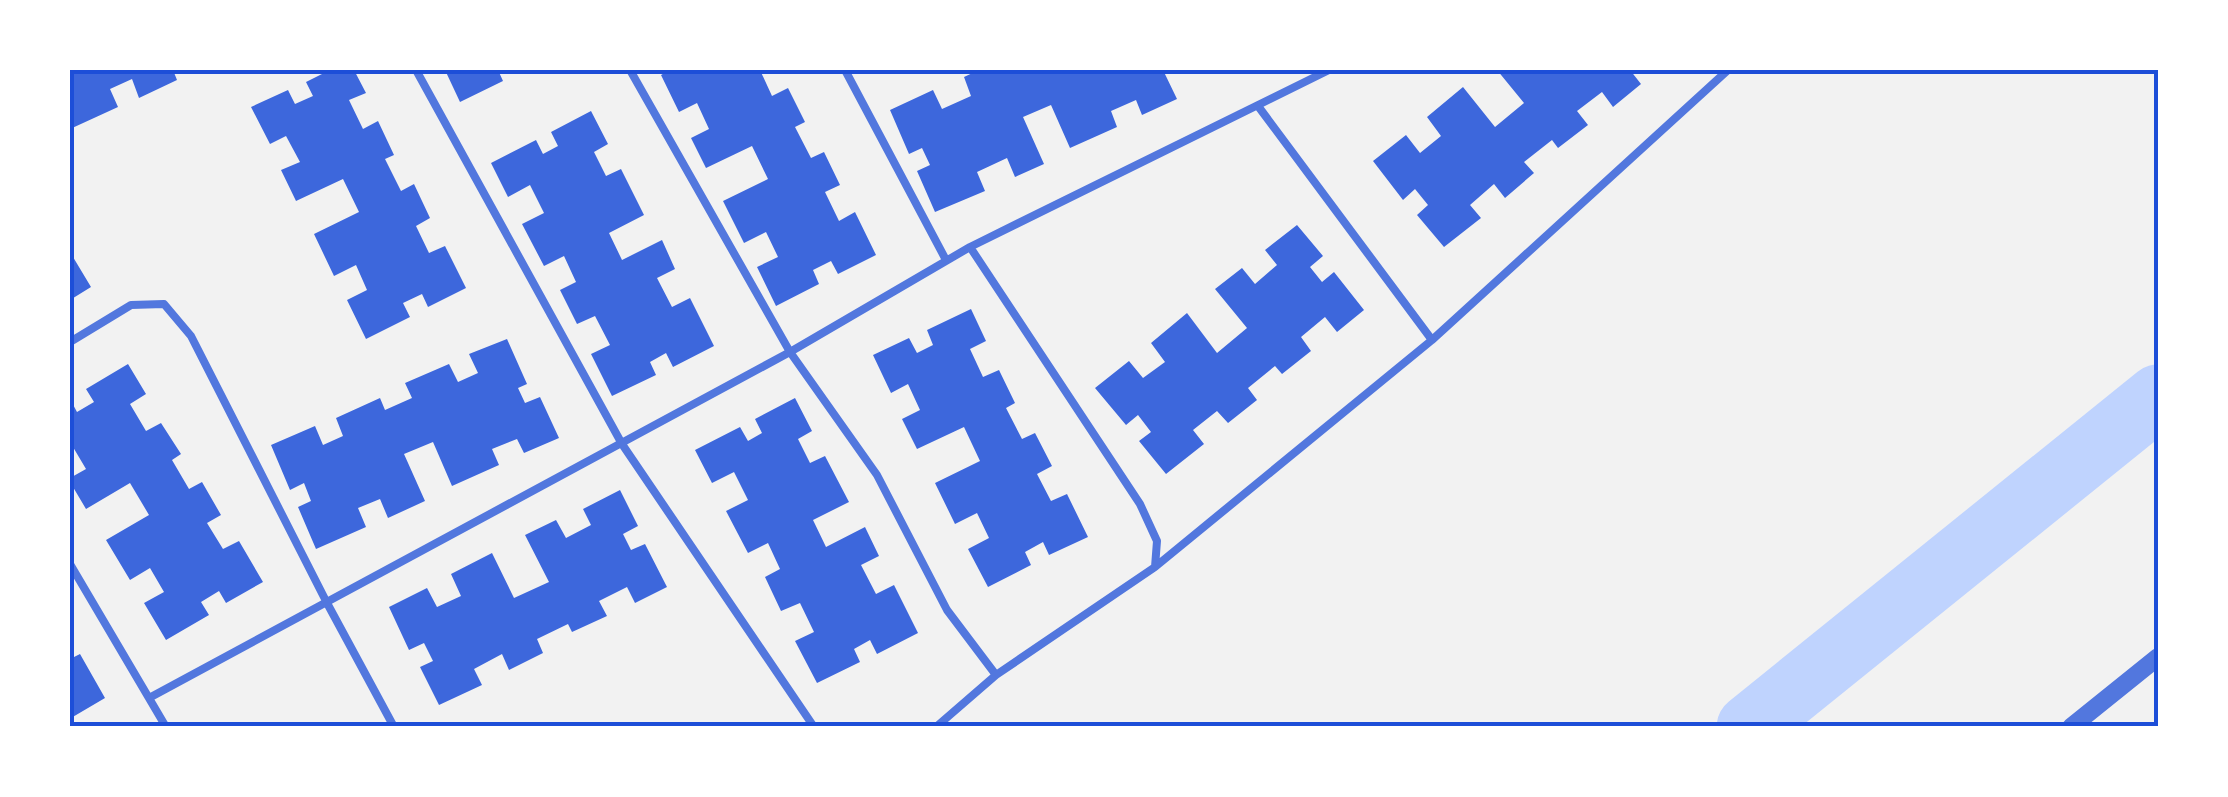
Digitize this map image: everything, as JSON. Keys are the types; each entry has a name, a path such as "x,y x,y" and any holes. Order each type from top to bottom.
{"street":[{"path":"2071,727 2158,657"}],"lane":[{"path":"416,70 622,444 814,727"},
{"path":"630,70 790,352 877,475 947,610 996,676"},
{"path":"845,70 946,260"},
{"path":"149,698 790,352 970,247 1329,70"},
{"path":"936,727 996,676 1155,567 1432,340 1728,70"},
{"path":"1258,106 1432,340"},
{"path":"970,247 1140,504 1158,541 1155,567"},
{"path":"70,342 132,305 164,304 191,336 326,603 394,727"},
{"path":"70,564 166,727"}],"building":[{"path":"70,70 173,70 177,80 139,98 132,79 110,89 118,107 70,129"},
{"path":"330,70 354,70 366,93 349,100 363,129 378,121 394,155 385,159 401,191 414,184 430,218 416,226 429,253 445,246 466,288 428,307 422,294 403,303 410,317 366,339 347,300 367,290 356,265 334,276 314,234 359,212 343,179 296,201 281,170 300,162 286,136 270,144 251,107 288,90 295,104 313,96 306,82"},
{"path":"445,70 498,70 503,81 460,102"},
{"path":"670,70 760,70 772,96 788,88 805,122 795,127 811,158 824,152 840,185 825,192 839,221 855,212 876,255 838,274 831,261 813,270 819,284 776,306 757,267 778,257 766,232 744,243 723,201 768,179 752,146 706,168 691,138 709,129 697,103 679,112 661,75"},
{"path":"979,70 1163,70 1177,99 1142,115 1136,100 1111,111 1117,127 1070,148 1051,105 1023,117 1044,164 1015,177 1007,158 977,172 985,191 935,212 917,171 930,165 922,148 909,154 890,110 933,90 942,109 971,96 964,77"},
{"path":"1497,70 1630,70 1641,84 1613,107 1602,92 1577,111 1588,125 1558,148 1552,140 1524,162 1534,173 1505,198 1494,184 1470,205 1481,218 1444,247 1417,215 1428,205 1415,189 1403,200 1373,161 1406,135 1420,153 1441,136 1427,117 1463,87 1495,127 1524,103"},
{"path":"591,111 608,144 594,152 606,176 621,169 644,215 609,233 622,260 662,240 675,269 657,278 672,307 690,298 714,346 673,367 666,353 650,362 656,375 612,396 591,354 610,345 595,316 577,324 560,290 576,282 564,256 544,266 522,224 544,213 530,185 508,197 491,163 536,140 543,154 558,146 551,132"},
{"path":"1297,225 1323,256 1310,267 1322,282 1334,272 1364,310 1337,332 1325,317 1301,337 1311,351 1282,374 1275,366 1248,388 1257,400 1228,423 1217,411 1193,430 1204,444 1166,474 1139,441 1151,432 1138,415 1126,425 1095,388 1129,361 1143,378 1165,362 1151,343 1187,313 1217,353 1247,328 1215,289 1242,268 1255,284 1277,265 1265,250"},
{"path":"70,252 91,287 70,300"},
{"path":"971,309 986,341 970,349 983,377 999,370 1015,403 1006,408 1022,439 1035,433 1052,466 1037,474 1051,501 1067,494 1088,537 1049,555 1043,542 1025,552 1031,565 988,587 968,549 989,538 977,513 955,524 935,483 980,461 964,427 917,449 902,419 920,410 908,384 891,393 873,355 909,338 917,353 933,345 927,330"},
{"path":"507,339 527,384 518,388 525,403 540,397 559,438 524,453 517,439 492,449 499,465 452,486 433,442 404,454 425,501 388,518 380,499 358,508 366,527 316,549 298,507 311,501 304,483 290,490 271,445 315,426 323,445 343,436 336,418 380,398 385,410 412,398 405,383 449,364 458,382 478,373 469,354"},
{"path":"128,364 146,394 130,404 146,431 161,423 181,454 172,460 189,489 202,482 221,515 207,523 223,549 239,541 263,582 226,603 219,591 201,602 209,615 166,640 144,603 164,592 150,568 130,580 106,540 149,515 130,483 86,509 70,482 70,478 86,469 70,442 70,399 77,412 94,402 86,389"},
{"path":"795,398 812,431 798,439 810,463 825,456 849,502 813,520 826,547 865,527 879,556 861,565 876,594 894,585 918,633 877,654 870,640 854,649 860,662 817,683 795,641 814,632 800,603 781,611 765,577 780,569 768,543 748,553 726,511 748,500 734,472 712,483 695,450 740,427 748,441 762,433 755,419"},
{"path":"620,490 638,526 623,534 631,550 645,544 667,587 635,603 627,587 599,601 607,616 572,632 568,624 537,639 543,653 509,670 502,654 474,669 482,685 439,705 420,667 433,661 424,643 409,650 389,607 427,588 437,607 461,596 451,574 492,553 514,598 549,582 525,535 556,520 566,538 591,525 583,509"},
{"path":"80,654 105,698 71,718 76,727 70,727 70,659"}],"waterway":[{"path":"1749,727 2158,397"}]}
